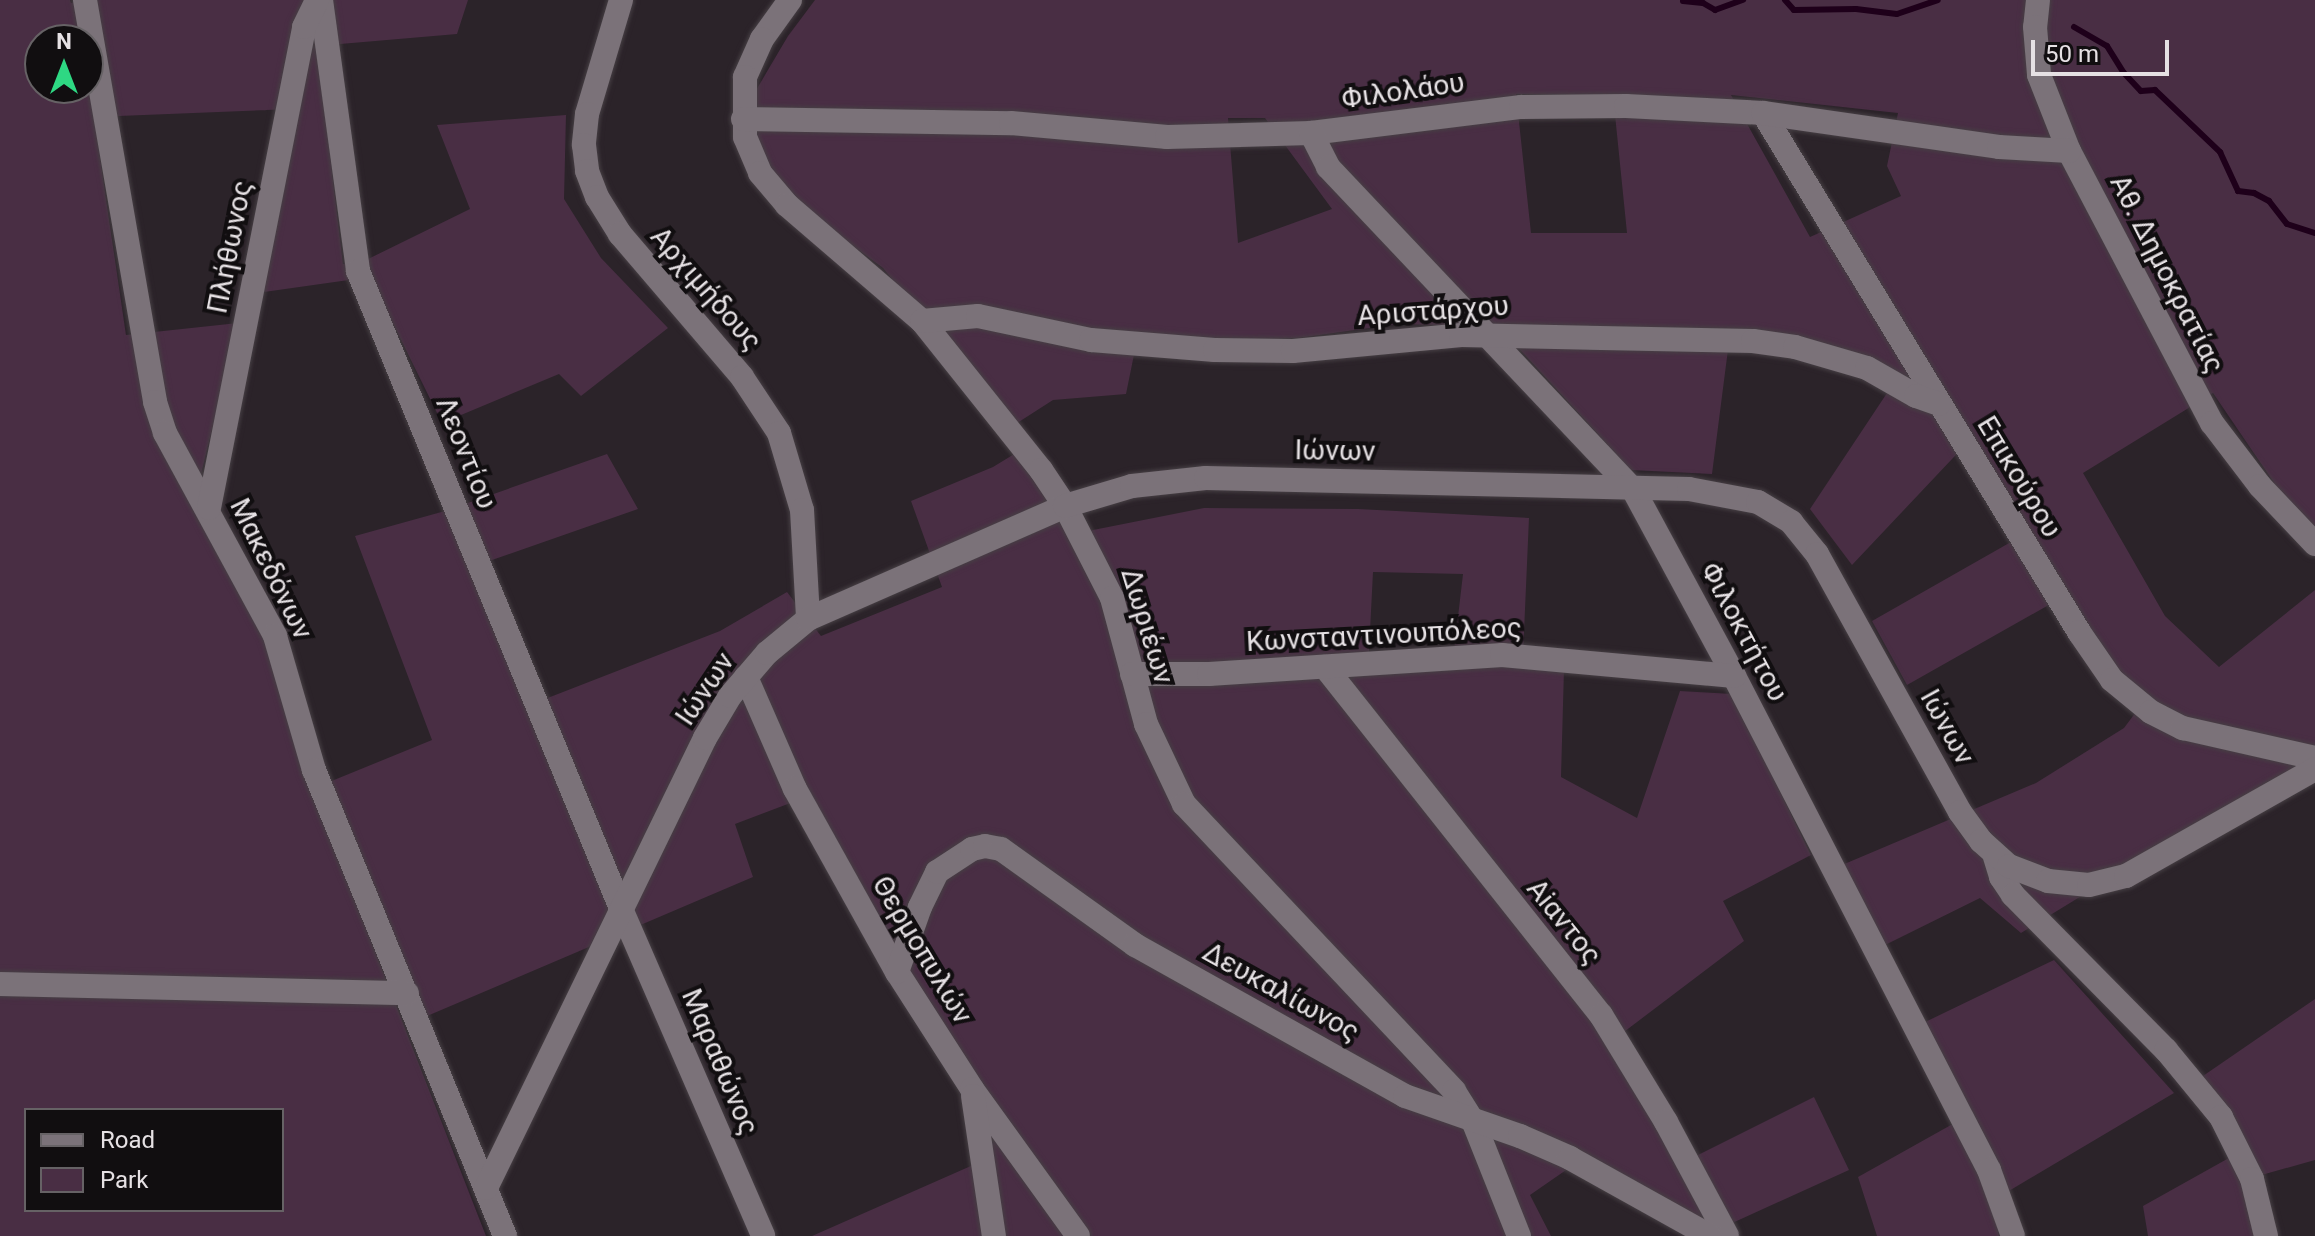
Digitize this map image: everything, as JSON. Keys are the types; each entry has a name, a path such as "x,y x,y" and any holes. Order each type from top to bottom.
{"street":[{"name":"Μακεδόνων","path":"85,0 155,402 165,433 209,508 275,636 314,770 505,1236"},
{"name":"Πλήθωνος","path":"209,508 304,27 319,0"},
{"name":"Λεοντίου","path":"319,0 358,271 622,911"},
{"name":"Αρχιμήδους","path":"621,0 587,114 587,171 597,197 620,234 742,377 779,433 802,510 808,619"},
{"name":"Δωριέων","path":"790,0 751,58 743,96 743,119 751,157 773,190 922,321 1000,413 1065,506 1112,598 1152,742 1191,814 1445,1081 1474,1123 1519,1236"},
{"name":"Αθ. Δημοκρατίας","path":"2038,0 2035,27 2039,75 2069,151 2212,423 2260,486 2314,542"},
{"name":"Φιλολάου","path":"743,119 1011,123 1167,137 1311,133 1521,107 1626,106 1763,113 1999,147 2069,151"},
{"name":"Επικούρου","path":"1763,113 2092,652 2124,692 2151,712 2183,728 2315,758"},
{"name":"Φιλοκτήτου","path":"1311,133 1328,167 1633,489 1734,676 1989,1170 2013,1236"},
{"name":"Αριστάρχου","path":"922,321 978,316 1091,340 1215,350 1293,351 1490,335 1774,343 1867,368 1916,396 1939,404"},
{"name":"Ιώνων","path":"486,1188 717,714 746,677 781,639 808,619 1065,506 1132,486 1206,478 1689,489 1738,496 1777,511 1791,522 1817,554 1960,812 1995,857 2048,881 2089,885 2126,876 2315,769"},
{"name":"Κωνσταντινουπόλεος","path":"1132,674 1209,674 1502,655 1734,676"},
{"name":"Aiαντος","path":"1325,667 1601,1015 1666,1122 1727,1236"},
{"name":"Θερμοπυλών","path":"746,677 795,789 897,972 972,1089 1078,1236"},
{"name":"Δευκαλίωνος","path":"897,972 920,907 937,872 972,849 985,846 1001,849 1135,945 1405,1096 1474,1123 1520,1136 1570,1158 1710,1236"},
{"path":"1995,857 2001,877 2013,895 2166,1050 2221,1117 2252,1179 2266,1236"},
{"name":"Μαραθώνος","path":"622,911 763,1236"},
{"path":"0,984 407,993"},
{"path":"972,1089 994,1236"}],"green space":[{"path":"0,0 70,0 71,3 91,0 468,0 457,34 317,46 343,264 364,261 470,209 437,125 566,115 564,199 601,258 668,328 581,396 559,374 442,423 370,277 257,293 292,109 94,117 126,335 238,323 194,503 263,632 312,789 432,740 355,536 445,511 607,454 638,509 469,568 527,706 720,631 787,592 821,636 942,587 911,501 993,467 1026,447 1088,531 1204,508 1358,509 1529,518 1523,655 1564,669 1561,777 1637,818 1680,691 1732,694 1811,855 1723,901 1744,941 1608,1044 1654,1114 1676,1166 1814,1097 1849,1170 1706,1235 1582,1159 1530,1195 1551,1236 812,1236 989,1158 991,1101 892,953 809,796 735,824 753,877 413,1022 323,818 486,1236 0,1236","holes":["1373,572 1463,574 1452,668 1368,671"]},
{"path":"815,0 2315,0 2315,529 2296,515 2213,393 2083,473 2165,616 2219,667 2315,590 2315,762 2269,781 2021,933 1980,898 1883,946 1842,865 2036,783 2124,728 2139,708 2054,602 1907,685 1872,621 2025,534 1969,441 1852,565 1810,509 1895,381 1730,334 1712,474 1631,470 1499,327 1398,324 1298,338 1200,341 1138,335 1126,394 1053,400 1011,427 883,268 792,201 758,149 755,92 788,36","holes":["1516,94 1613,95 1627,233 1531,233","1731,95 1898,113 1887,166 1901,196 1810,237","1228,118 1265,118 1332,209 1238,243"]},
{"path":"2054,960 2174,1093 1992,1201 1999,1236 1877,1236 1858,1177 1967,1116 1921,1024"},
{"path":"2315,999 2315,1160 2258,1176 2270,1236 2148,1236 2143,1206 2245,1149 2200,1078"}],"waterway":[{"path":"1683,1 1703,3 1715,10 1743,0"},
{"path":"1785,0 1794,10 1856,9 1897,14 1938,0"},
{"path":"2074,27 2107,46 2123,72 2141,91 2155,90 2220,152 2238,191 2254,193 2269,201 2287,224 2315,233"}]}
